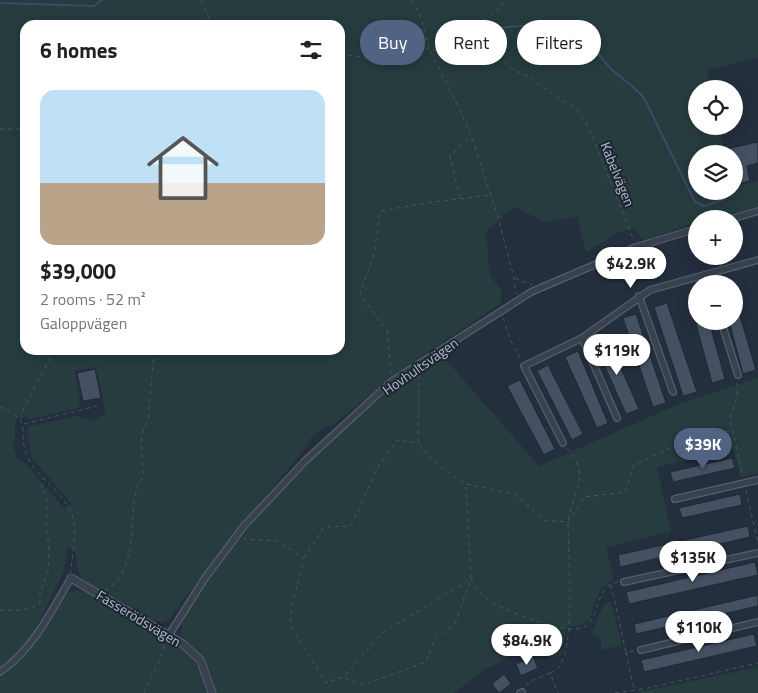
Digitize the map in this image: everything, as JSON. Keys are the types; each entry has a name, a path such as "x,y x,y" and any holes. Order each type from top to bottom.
{"street":[{"path":"743,215 758,211"},
{"name":"Hovhultsvägen","path":"169,635 205,578 234,539 304,461 392,382 540,288 636,247 688,231"},
{"path":"709,275 758,260"},
{"path":"562,443 524,366 582,338 650,290 688,280"},
{"path":"640,296 673,392"},
{"path":"724,330 738,374"},
{"path":"582,338 617,418"},
{"path":"675,499 758,480"},
{"path":"624,582 758,552"},
{"path":"0,672 25,649 46,620 71,578"},
{"name":"Fasserödsvägen","path":"71,578 169,635 194,653 201,661 212,693"},
{"path":"641,650 758,622"}],"path":[{"path":"201,0 210,20"},
{"path":"411,0 419,12 430,50 471,136 491,195 514,278 516,302"},
{"path":"485,20 496,12 505,0"},
{"path":"345,55 362,57 386,56 407,46 420,46 430,50 435,49"},
{"name":"Kabelvägen","path":"507,64 511,69 533,78 539,85 578,110 588,128 636,247"},
{"path":"0,129 20,129"},
{"path":"460,199 450,156 471,136"},
{"path":"392,382 387,330 360,294 374,254 380,211 491,195"},
{"path":"514,278 540,288"},
{"path":"501,312 511,341 524,366"},
{"path":"20,419 22,410 51,355"},
{"path":"99,594 114,586 120,579 130,552 136,490 143,477 142,448 144,427 148,421 154,355"},
{"path":"418,443 420,364"},
{"path":"738,374 737,397 730,420 758,543"},
{"path":"24,424 97,406"},
{"path":"0,407 20,419 24,424 28,457 42,477 68,507 73,519 71,578"},
{"path":"568,522 584,497 625,492 634,466 713,428 734,433"},
{"path":"471,579 382,633 344,677 326,683 290,624 292,606 304,559 324,527 351,526 379,465 396,440 418,443 436,464 466,484 514,494 543,520 568,522"},
{"path":"521,693 528,682 558,669 563,661 569,630 568,522 571,504 582,478 578,462 562,443"},
{"path":"0,610 25,609 40,603 40,592 48,572 49,545 46,528 47,500 42,488 42,477"},
{"path":"344,677 363,685 426,662 434,640 454,622 471,579 466,484"},
{"path":"234,539 279,541 304,559"},
{"path":"471,579 486,599 524,617 569,630 584,628 591,622 602,592 611,585 624,582"},
{"path":"611,585 634,690"},
{"path":"144,693 161,657 163,644 169,635"},
{"path":"626,652 641,650"},
{"path":"616,693 758,663"},
{"path":"550,673 558,693"}],"green space":[{"path":"0,0 758,0 758,58 707,70 709,80 688,80 688,135 721,135 723,145 688,145 688,200 743,200 743,184 758,181 758,207 743,211 688,210 688,226 646,239 642,239 634,228 620,232 586,252 577,216 547,223 515,207 486,231 490,276 502,291 500,304 391,377 337,422 313,435 299,456 234,534 169,619 161,623 130,609 85,581 77,567 76,552 67,547 64,571 36,629 44,631 63,596 77,591 86,592 180,647 200,668 206,693 0,693","holes":["96,367 106,414 93,420 75,416 27,427 31,457 71,503 64,508 24,462 19,460 14,451 16,420 21,415 31,419 76,409 80,405 75,371"]},
{"path":"441,354 539,466 679,404 758,378 758,473 740,477 734,449 657,467 671,532 606,547 614,579 600,590 589,620 583,624 566,628 561,656 549,658 541,641 484,670 454,693 216,693 211,672 205,660 181,634 185,615 194,597 268,506 321,450 379,399"},
{"path":"611,602 622,645 601,650 601,639 591,635 604,603"},
{"path":"758,667 758,693 635,693"}],"building":[{"path":"758,142 758,163 747,166 750,181 743,183 743,145"},
{"path":"667,303 697,392 683,396 654,307"},
{"path":"636,314 666,403 653,407 623,318"},
{"path":"743,326 756,370 743,374 731,330 743,330"},
{"path":"698,330 711,330 725,379 712,383"},
{"path":"608,339 639,409 626,414 595,344"},
{"path":"578,351 608,423 597,428 565,357"},
{"path":"548,365 583,434 572,440 537,371"},
{"path":"95,369 101,398 83,401 77,373"},
{"path":"520,380 555,449 544,455 507,386"},
{"path":"732,458 735,468 673,482 670,472"},
{"path":"740,494 742,505 682,518 679,508"},
{"path":"748,526 750,537 620,567 618,555"},
{"path":"755,562 758,575 629,604 626,592"},
{"path":"758,595 758,606 636,634 634,624"},
{"path":"754,634 757,646 644,672 641,660"},
{"path":"533,657 538,668 521,676 516,664"},
{"path":"504,674 511,684 499,693 492,684"}],"waterway":[{"path":"0,3 94,6 102,0"},
{"path":"507,28 563,27 579,33 585,38 607,65 644,98 688,188"},
{"path":"694,200 704,206 721,200"}]}
